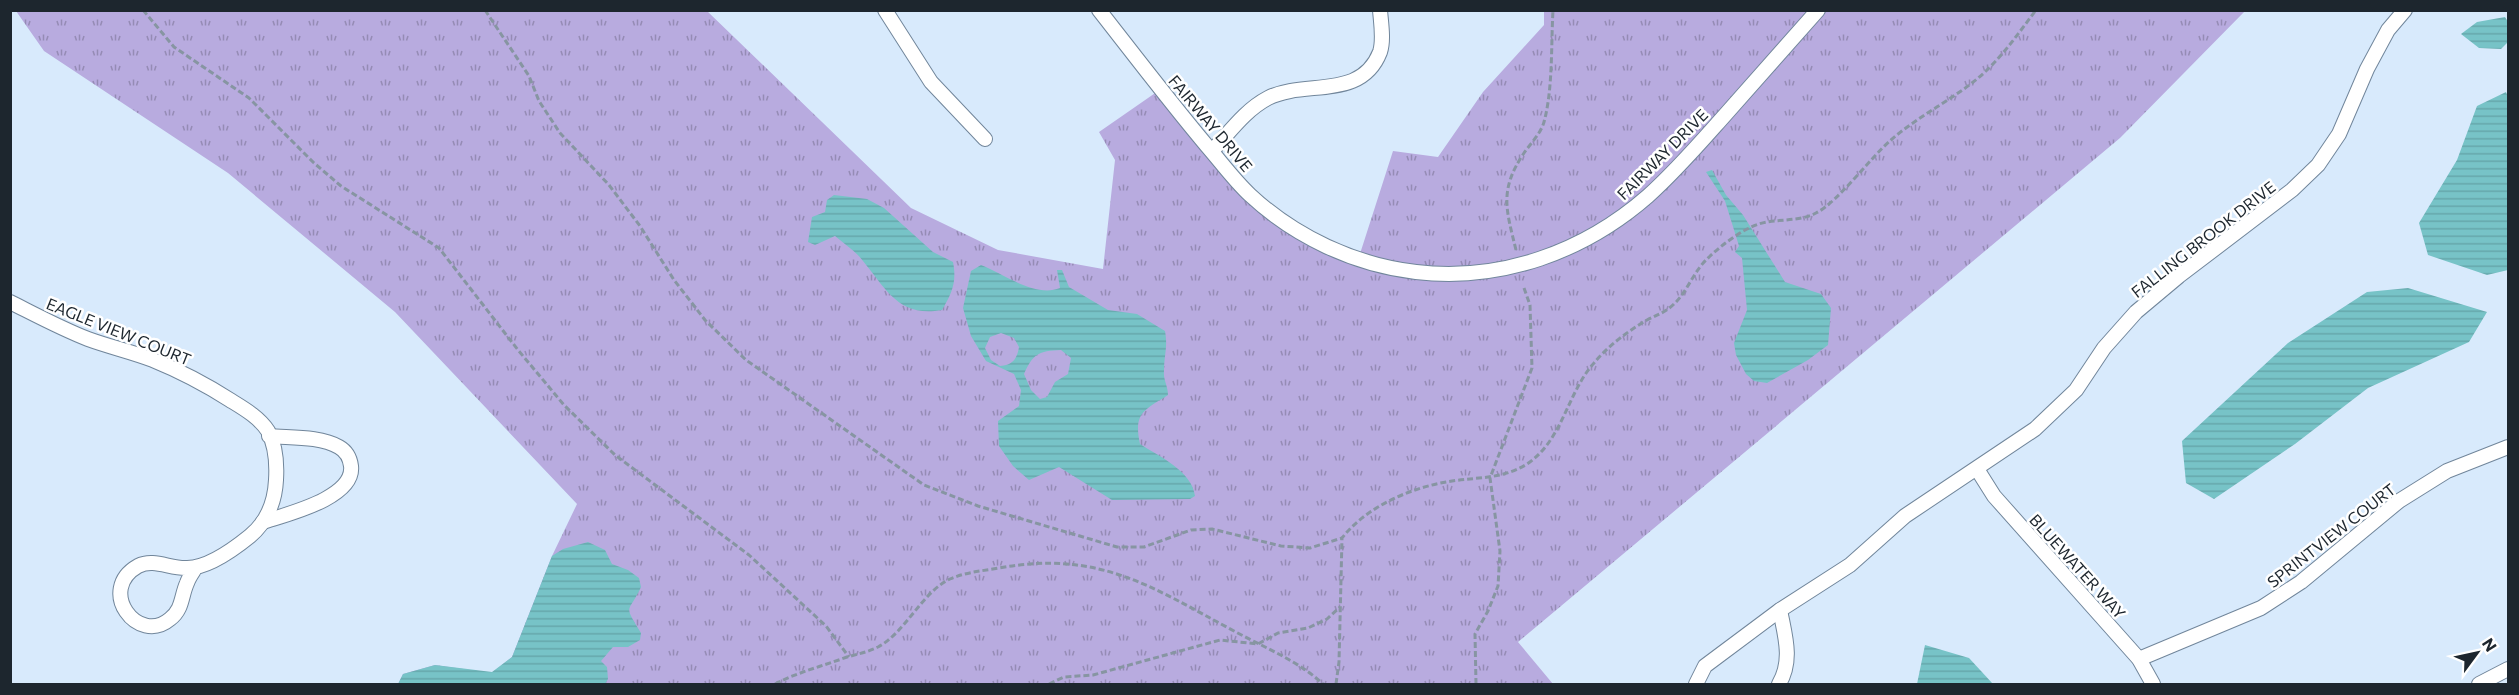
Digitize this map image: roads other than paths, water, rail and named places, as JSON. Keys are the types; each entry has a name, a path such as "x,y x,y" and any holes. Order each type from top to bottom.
{"street":[{"path":"885,10 901,32 917,64 985,139"},
{"name":"FAIRWAY DRIVE","path":"1099,10 1212,152 1250,195 1286,224 1321,244 1358,260 1397,270 1438,275 1478,274 1505,270 1544,258 1581,242 1616,221 1648,196 1686,159 1818,10"},
{"path":"1212,152 1247,113 1269,97 1295,90 1342,85 1363,76 1380,51 1380,10"},
{"name":"FALLING BROOK DRIVE","path":"1696,684 1705,666 1780,610 1850,565 1905,516 2035,429 2076,390 2104,348 2136,312 2179,276 2292,190 2318,165 2339,134 2367,69 2388,30 2405,10"},
{"name":"EAGLE VIEW COURT","path":"10,302 64,329 152,360 201,382 247,411 258,420 270,436 276,458 276,485 269,512 263,522 241,543 196,567"},
{"name":"EAGLE VIEW COURT","path":"263,522 319,502 346,486 351,472 350,458 340,447 327,442 270,436"},
{"name":"SPRINTVIEW COURT","path":"2139,658 2261,608 2301,582 2399,501 2447,471 2508,447"},
{"name":"BLUEWATER WAY","path":"1977,469 1994,496 2139,658 2152,684"},
{"path":"152,563 178,568 196,567 186,584 181,606 169,620 159,625 136,622 121,604 120,592 124,581 131,571 140,565 152,563"},
{"path":"1779,684 1785,674 1788,648 1780,610"},
{"path":"2480,684 2508,669"}]}
